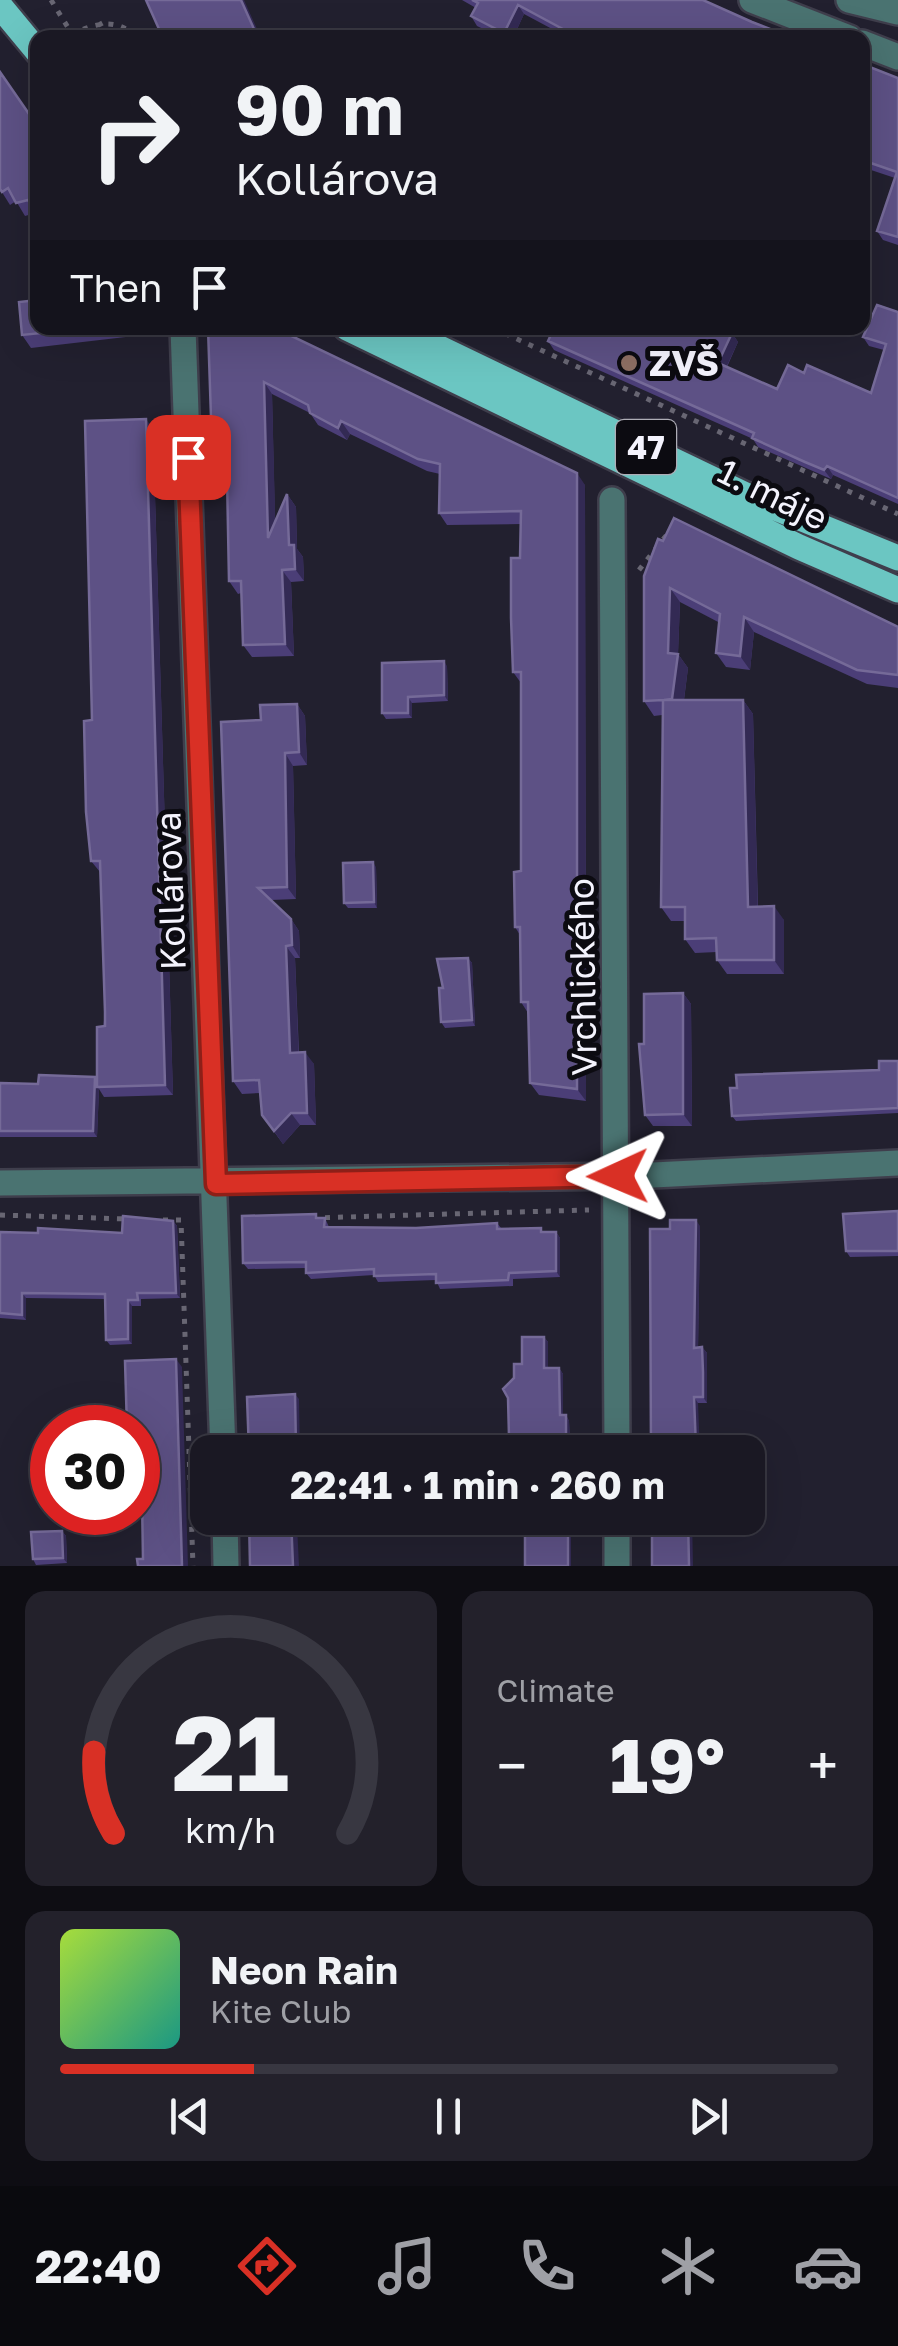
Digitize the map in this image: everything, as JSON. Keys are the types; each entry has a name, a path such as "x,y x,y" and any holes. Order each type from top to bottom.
{"main road":[{"path":"0,6 30,42"},
{"name":"1. máje","path":"361,335 799,547 898,590"},
{"name":"1. máje","path":"413,335 756,500 898,558"}],"street":[{"path":"752,0 829,30"},
{"path":"850,0 898,12"},
{"path":"870,46 898,57"},
{"name":"Kollárova","path":"183,335 223,1435"},
{"name":"Vrchlického","path":"612,500 618,1435"},
{"path":"0,1183 216,1184 618,1176 898,1163"},
{"path":"225,1535 226,1566"},
{"path":"617,1535 617,1566"}],"path":[{"path":"51,0 70,30"},
{"path":"81,30 98,22 116,24 125,30"},
{"path":"98,22 103,30"},
{"path":"508,335 898,514"},
{"path":"632,580 677,521"},
{"path":"297,1218 590,1212"},
{"path":"0,1215 181,1220 193,1566"}],"building":[{"path":"146,0 241,0 254,30 159,30"},
{"path":"472,0 703,0 772,30 565,30 518,5 506,30 498,30 471,16 478,3"},
{"path":"870,67 898,78 898,237 877,231 897,172 870,163"},
{"path":"0,72 30,115 30,204 28,200 16,203 8,188 2,192"},
{"path":"30,301 30,334 22,335 19,302"},
{"path":"877,305 898,312 898,498 827,466 824,470 805,462 752,438 754,433 548,341 551,335 731,335 718,363 777,389 788,365 804,373 807,365 871,393 886,344 863,337 870,335 870,321"},
{"path":"208,335 290,335 577,473 577,1089 530,1083 528,1002 521,1002 520,927 515,927 514,872 521,871 521,672 513,672 511,558 520,558 521,511 439,513 440,464 418,459 341,421 338,428 310,413 308,405 264,382 268,538 287,494 289,545 294,545 295,569 282,570 285,644 243,645 241,581 229,581 227,477 213,477"},
{"path":"146,419 165,1085 97,1087 97,1027 105,1026 105,1012 100,861 91,861 86,812 84,721 92,720 85,421"},
{"path":"674,518 898,627 898,675 857,670 744,617 740,656 716,653 720,614 670,588 668,653 678,654 672,699 664,700 743,700 748,907 774,906 774,960 717,960 716,938 685,939 685,907 661,907 663,700 644,701 644,576 658,539 663,541"},
{"path":"444,661 444,695 408,697 408,713 382,713 382,663"},
{"path":"297,704 299,752 285,753 287,887 258,888 291,919 292,945 286,946 290,1053 305,1052 307,1113 291,1113 274,1131 262,1115 259,1080 233,1081 221,722 261,720 260,705"},
{"path":"373,862 374,902 344,903 343,863"},
{"path":"468,958 472,1020 441,1022 439,988 443,988 437,959"},
{"path":"683,993 683,1114 645,1115 639,1044 644,1044 644,994"},
{"path":"879,1061 898,1061 898,1108 732,1116 730,1088 737,1088 736,1075 879,1070"},
{"path":"39,1075 95,1077 93,1131 0,1131 0,1083 38,1084"},
{"path":"898,1211 898,1251 846,1251 843,1214"},
{"path":"316,1214 316,1218 325,1218 324,1227 416,1228 497,1223 497,1229 541,1228 541,1232 556,1232 556,1271 509,1273 508,1280 436,1283 436,1274 374,1276 374,1269 306,1273 306,1262 243,1263 242,1216"},
{"path":"123,1216 173,1221 176,1293 137,1293 138,1300 128,1300 128,1339 106,1340 105,1294 22,1293 22,1315 0,1313 0,1232 38,1233 38,1228 122,1233"},
{"path":"670,1220 696,1220 694,1348 702,1347 703,1397 694,1397 695,1435 651,1435 650,1229 670,1229"},
{"path":"522,1337 544,1337 544,1368 559,1368 560,1415 566,1415 566,1435 509,1435 508,1398 503,1389 514,1378 514,1364 522,1364"},
{"path":"176,1359 182,1566 138,1566 137,1559 143,1559 143,1535 160,1535 160,1405 126,1405 125,1361"},
{"path":"295,1394 296,1435 248,1435 247,1397"},
{"path":"31,1535 62,1535 63,1558 33,1559"},
{"path":"249,1535 292,1535 293,1566 250,1566"},
{"path":"525,1535 568,1535 568,1566 525,1566"},
{"path":"652,1535 688,1535 689,1566 652,1566"}],"place":[{"name":"ZVŠ","path":"629,363"}],"route":[{"path":"188,457 216,1184 618,1176"}]}
